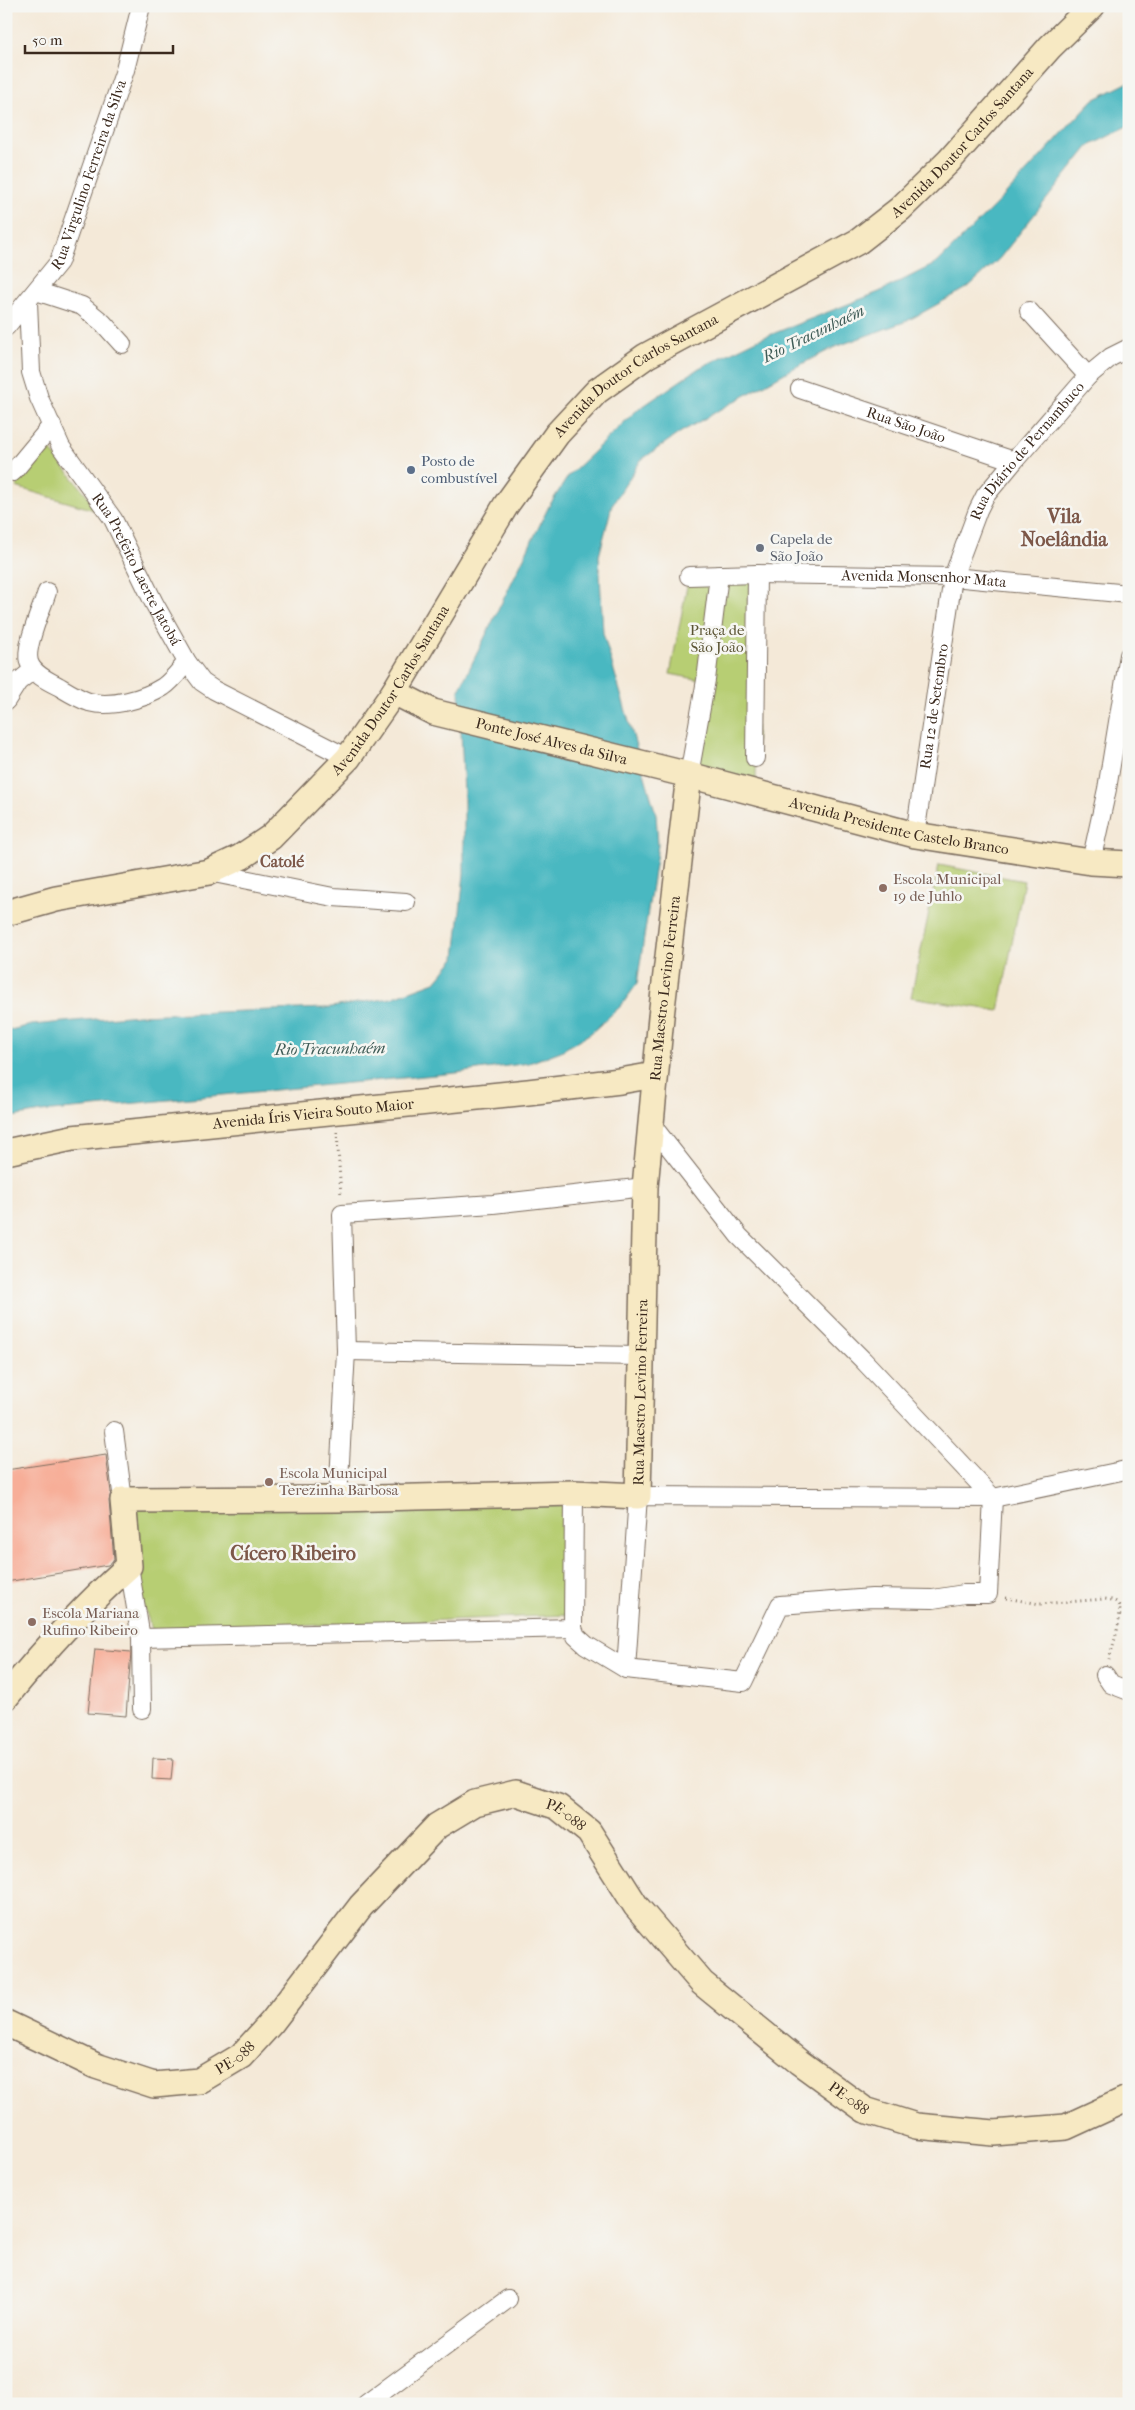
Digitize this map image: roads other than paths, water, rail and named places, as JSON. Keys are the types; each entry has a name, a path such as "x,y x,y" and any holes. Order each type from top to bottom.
{"street":[{"name":"Rua Virgulino Ferreira da Silva","path":"6,327 59,262 122,80 141,6"},
{"name":"Avenida Doutor Carlos Santana","path":"6,913 56,899 209,872 241,858 271,837 348,758 394,692 506,505 557,434 597,391 646,356 859,241 900,209 949,161 1050,47 1092,6"},
{"path":"32,296 82,306 103,323 122,344"},
{"name":"Rua Prefeito Laerte Jatobá","path":"32,296 31,372 39,398 61,447 113,519 154,603 188,662 202,682 214,690 348,758"},
{"path":"1029,311 1088,376"},
{"name":"Rua Diário de Pernambuco","path":"953,577 985,496 1088,376 1111,357 1129,348"},
{"name":"Rua São João","path":"800,389 1014,461"},
{"path":"13,472 52,425"},
{"path":"755,758 757,574"},
{"name":"Avenida Monsenhor Mata","path":"689,576 757,574 953,577 1129,594"},
{"path":"680,773 706,680 719,575"},
{"name":"Rua 12 de Setembro","path":"915,835 953,577"},
{"path":"47,592 30,644 28,661 33,670 76,696 89,702 105,704 146,695 164,686 188,662"},
{"path":"1091,862 1107,789 1129,655"},
{"path":"6,702 18,682 33,670"},
{"name":"Ponte José Alves da Silva","path":"394,692 433,712 680,773"},
{"name":"Avenida Presidente Castelo Branco","path":"680,773 915,835 1091,862 1129,864"},
{"name":"Rua Maestro Levino Ferreira","path":"123,1500 338,1499 574,1493 638,1496 645,1187 680,773"},
{"path":"209,872 332,897 406,902"},
{"name":"Avenida Íris Vieira Souto Maior","path":"6,1152 72,1138 620,1081 655,1074"},
{"path":"574,1493 574,1628 576,1636 586,1645 626,1670 743,1682 780,1605 872,1598 933,1599 964,1594 988,1594 994,1498 863,1360 739,1236 651,1124"},
{"path":"338,1499 346,1351 342,1214 493,1204 645,1187"},
{"path":"346,1351 641,1356"},
{"path":"114,1430 129,1566 141,1638 142,1709"},
{"path":"626,1670 638,1496 994,1498 1126,1470"},
{"path":"6,1697 48,1645 100,1592 129,1566"},
{"path":"141,1638 574,1628"},
{"path":"1105,1676 1111,1684 1129,1691"},
{"name":"PE-088","path":"6,2023 96,2066 154,2085 199,2082 240,2056 272,2022 360,1906 437,1826 475,1803 516,1793 558,1807 589,1832 636,1906 702,1983 799,2062 865,2110 916,2126 994,2133 1066,2127 1129,2098"},
{"path":"366,2404 508,2299"}],"water":[{"name":"Rio Tracunhaém","path":"1129,82 1129,126 1089,146 999,259 967,288 907,321 835,347 790,370 681,432 641,460 612,505 599,556 603,633 656,814 658,845 637,984 621,1006 591,1033 561,1051 529,1063 456,1073 41,1112 6,1118 6,1031 32,1025 138,1015 325,1008 391,998 435,982 455,958 464,874 464,794 459,690 549,506 569,475 636,411 699,368 757,340 879,292 937,263 1005,195 1093,100"}],"place":[{"name":"Posto de combustível","path":"411,470"},
{"name":"Capela de São João","path":"760,548"},
{"name":"Escola Municipal 19 de Juhlo","path":"883,888"},
{"name":"Escola Municipal Terezinha Barbosa","path":"269,1482"},
{"name":"Escola Mariana Rufino Ribeiro","path":"32,1622"}],"district":[{"name":"Vila Noelândia","path":"1064,528"},
{"name":"Catolé","path":"282,861"},
{"name":"Cícero Ribeiro","path":"293,1553"}],"park label":[{"name":"Praça de São João","path":"717,638"}]}
